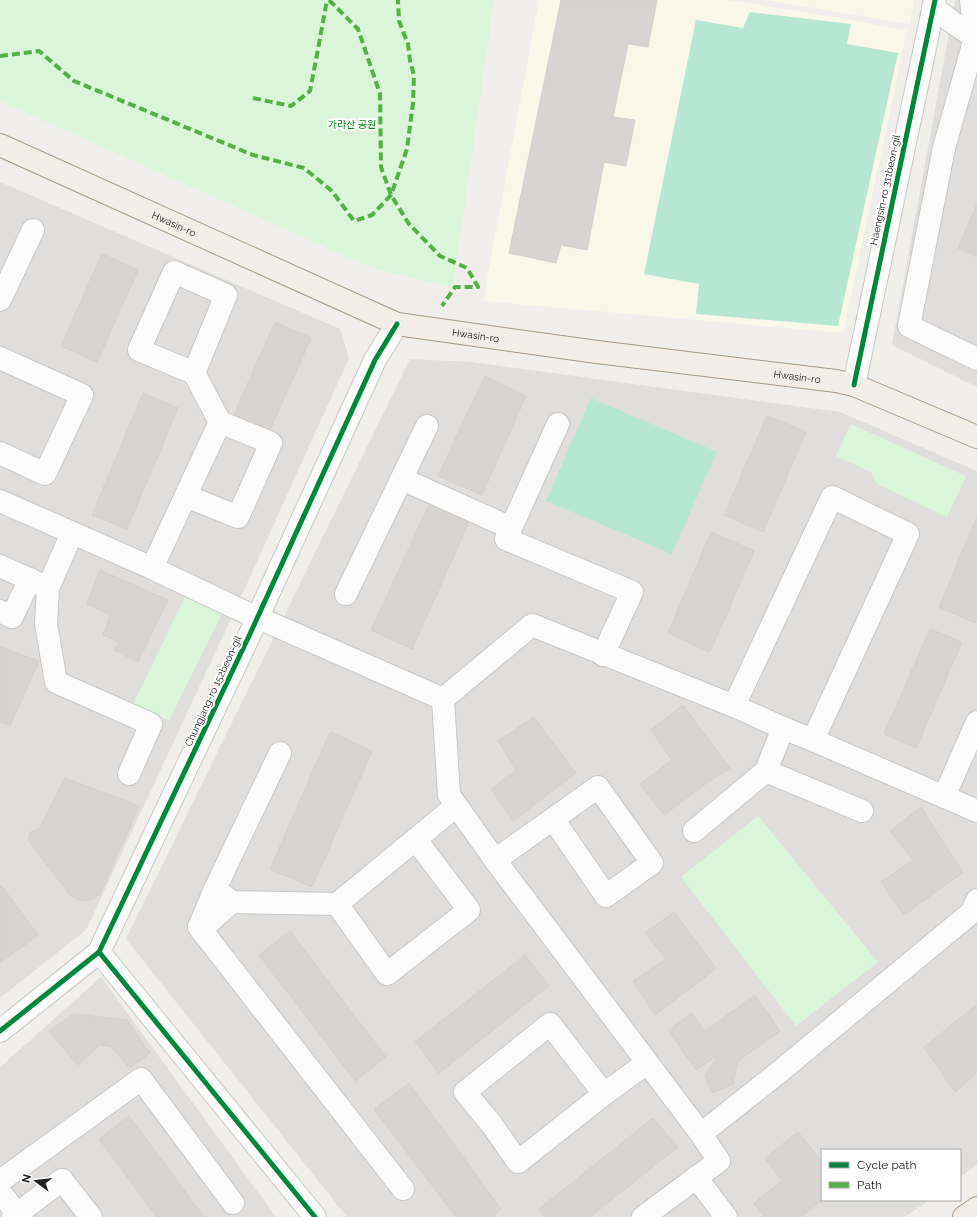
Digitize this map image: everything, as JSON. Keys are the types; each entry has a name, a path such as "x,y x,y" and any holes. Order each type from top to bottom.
{"main road":[{"name":"Hwasin-ro","path":"0,145 397,324 597,352 854,384 977,438"},
{"path":"964,1217 977,1208"}],"street":[{"path":"971,0 976,38 944,148 909,326 977,359"},
{"path":"934,4 952,22 976,38"},
{"name":"Haengsin-ro 311beon-gil","path":"854,384 934,4"},
{"path":"0,300 33,230"},
{"path":"186,496 238,517 271,444 220,422 194,373 139,350 174,272 226,295 194,373"},
{"name":"Chungjang-ro 152beon-gil","path":"0,1031 99,952 258,617 375,360 397,324"},
{"path":"0,358 82,395 45,474 0,454"},
{"path":"152,568 220,422"},
{"path":"558,424 506,539 632,592 603,655"},
{"path":"346,594 427,426"},
{"path":"402,479 511,528"},
{"path":"734,706 832,497 908,534 813,740"},
{"path":"0,501 152,568 236,608 443,699"},
{"path":"0,611 12,617 39,584 72,533"},
{"path":"0,566 39,584"},
{"path":"39,584 56,682 151,724 129,774"},
{"path":"443,699 532,625 603,655 734,706 977,811"},
{"path":"443,699 449,795 495,860 646,1063 701,1134 719,1161 643,1217"},
{"path":"944,797 977,722"},
{"path":"694,831 766,771 783,728"},
{"path":"199,927 215,888 280,754"},
{"path":"766,771 862,811"},
{"path":"495,860 598,787 652,862 606,896 553,819"},
{"path":"215,888 232,902 337,904 456,806"},
{"path":"337,904 387,974 469,910 416,840"},
{"path":"701,1134 778,1073 972,912 977,900"},
{"path":"199,927 205,926 232,902"},
{"path":"199,927 403,1189"},
{"path":"99,952 315,1217"},
{"path":"604,1094 550,1024 465,1092 492,1125 518,1162 646,1063"},
{"path":"0,1180 141,1079 233,1203"},
{"path":"696,1177 726,1217"},
{"path":"0,1192 17,1216 62,1180 91,1217"}],"shaded area":[{"path":"539,0 728,0 853,20 907,31 843,333 483,301"},
{"path":"764,0 914,0 910,24"},
{"path":"955,0 977,0 977,387 892,345"},
{"path":"0,182 340,329 349,358 236,608 86,930 0,998"},
{"path":"410,359 471,362 840,412 977,471 977,1165 961,1176 961,1149 821,1149 821,1201 928,1201 905,1217 347,1217 126,939"},
{"path":"101,977 276,1217 0,1217 0,1067"}],"green space":[{"name":"가라산 공원","path":"0,0 494,0 453,287 374,269 0,101"},
{"path":"750,12 851,24 847,44 898,53 838,326 696,314 699,284 644,274 696,20 743,28"},
{"path":"591,398 717,452 672,554 546,501"},
{"path":"851,424 966,476 947,517 877,484 871,472 836,456"},
{"path":"185,597 222,613 169,721 133,704"},
{"path":"758,816 878,962 796,1026 681,877"}],"building":[{"path":"561,0 657,0 648,47 628,44 613,117 635,120 626,166 604,162 587,250 561,245 556,263 509,253"},
{"path":"977,204 977,257 958,248"},
{"path":"102,254 138,270 97,362 61,346"},
{"path":"275,322 311,338 270,430 234,414"},
{"path":"485,376 526,396 482,495 438,476"},
{"path":"143,393 178,408 127,529 92,515"},
{"path":"767,416 806,432 763,532 724,515"},
{"path":"429,505 469,522 412,649 371,630"},
{"path":"977,517 977,617 975,623 939,607"},
{"path":"711,532 754,551 710,652 668,633"},
{"path":"100,570 168,600 138,662 114,650 119,642 103,635 110,615 87,604"},
{"path":"930,629 962,642 916,748 884,734"},
{"path":"0,647 39,661 10,726 0,722"},
{"path":"683,705 730,768 708,782 664,815 640,784 672,760 651,730"},
{"path":"534,717 576,773 513,821 491,789 516,770 498,741"},
{"path":"330,732 372,751 312,887 270,869"},
{"path":"65,778 139,806 100,894 87,901 78,900 70,895 29,841 29,835 32,831 39,830"},
{"path":"921,807 963,873 904,915 881,882 913,860 890,831"},
{"path":"1,885 38,935 0,963 0,886"},
{"path":"674,912 716,968 655,1015 633,981 666,959 645,933"},
{"path":"290,931 386,1057 355,1081 259,955"},
{"path":"525,955 549,986 439,1073 415,1042"},
{"path":"755,995 780,1031 738,1061 733,1084 712,1093 705,1076 718,1055 696,1070 668,1030 692,1013 705,1031"},
{"path":"977,1004 977,1073 955,1092 924,1047"},
{"path":"74,1014 127,1020 150,1053 130,1068 111,1047 99,1045 78,1065 49,1031"},
{"path":"409,1083 501,1209 492,1217 456,1217 374,1109"},
{"path":"129,1116 204,1217 157,1217 99,1139"},
{"path":"653,1118 678,1147 590,1217 545,1217 539,1209"},
{"path":"798,1132 821,1161 821,1201 801,1217 764,1217 754,1203 782,1181 765,1158"}],"marked path":[{"path":"253,98 291,106 310,91 327,0"},
{"path":"329,0 358,29 380,94 381,167 391,195 409,224 440,256 467,268 478,287 455,287 442,306"},
{"path":"0,56 39,51 74,81 253,155 304,168 332,191 354,221 372,215 391,195 407,149 413,103 414,75 410,61 408,44 399,21 398,0"}],"cycle path":[{"path":"854,385 935,0"},
{"path":"0,1031 99,952 249,636 375,360 397,324"},
{"path":"99,952 315,1217"}]}
